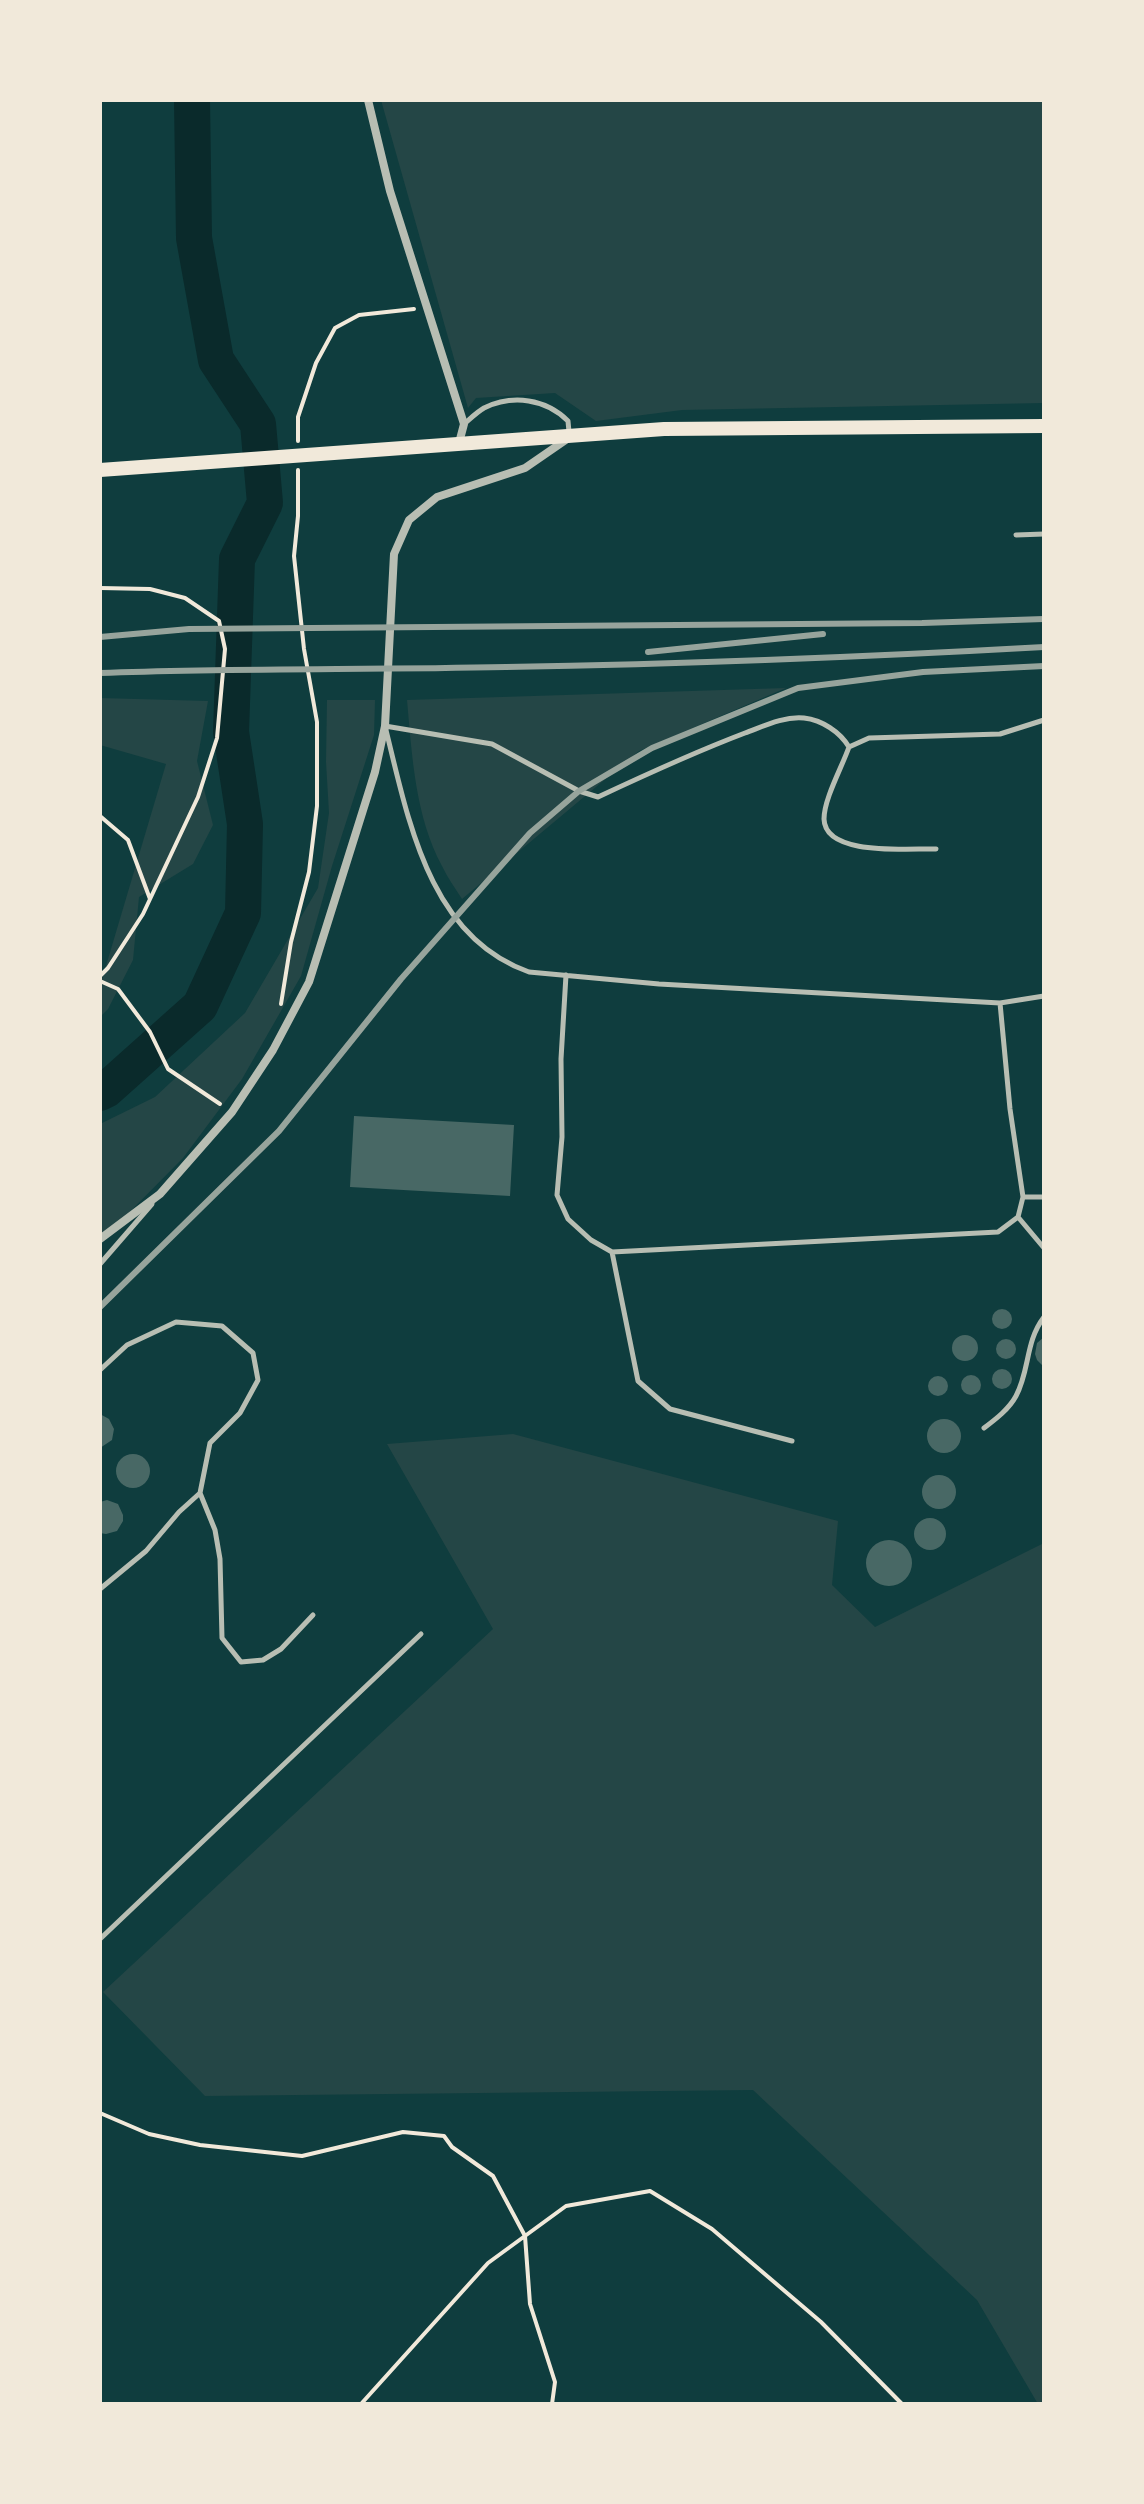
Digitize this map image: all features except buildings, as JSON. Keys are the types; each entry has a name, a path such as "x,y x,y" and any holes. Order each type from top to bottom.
{"main road":[{"path":"100,470 664,429 1044,426"}],"street":[{"path":"368,100 390,191 464,424 459,443"},
{"path":"100,1239 160,1194 232,1112 273,1050 309,982 375,772 385,726 394,554 409,520 437,497 525,468 570,437"}],"lane":[{"path":"464,424 484,408 511,400 530,401 561,414 568,421 570,437"},
{"path":"1016,535 1044,534"},
{"path":"849,747 842,736 818,722 804,718 784,719 698,751 598,797 579,791 492,744 385,726 411,832 442,899 455,919 495,957 510,966 529,972 659,984 1000,1003 1044,996"},
{"path":"936,849 854,847 827,831 824,820 826,805 849,747 869,738 1000,734 1044,720"},
{"path":"566,975 561,1059 562,1137 557,1195 568,1219 591,1240 612,1252 998,1232 1018,1217 1023,1197 1010,1109 1000,1003"},
{"path":"100,1264 160,1194"},
{"path":"1023,1197 1044,1197"},
{"path":"1018,1217 1044,1248"},
{"path":"612,1252 638,1381 670,1409 792,1441"},
{"path":"984,1428 999,1417 1015,1398 1023,1380 1027,1354 1044,1317"},
{"path":"100,1370 103,1363 127,1345 176,1322 222,1326 253,1353 258,1380 240,1413 210,1443 200,1493 215,1530 220,1559 222,1638 241,1662 263,1660 281,1649 313,1615"},
{"path":"100,1589 146,1551 179,1512 200,1493"},
{"path":"100,1939 421,1634"}],"path":[{"path":"298,445 298,417 316,363 335,328 359,315 426,307"},
{"path":"281,1003 291,942 309,872 317,806 317,722 304,649 294,556 298,459"},
{"path":"100,588 150,589 185,598 219,621 225,649 217,738 198,797 143,914 100,978 118,989 150,1032 168,1069 232,1112"},
{"path":"100,816 128,840 150,899"},
{"path":"100,2113 149,2134 200,2145 302,2156 403,2132 444,2136 452,2147 493,2176 525,2236 530,2304 555,2382 552,2404"},
{"path":"361,2404 488,2263 566,2206 650,2191 712,2229 821,2322 902,2404"}],"shaded area":[{"path":"381,100 1044,100 1044,403 682,410 596,421 555,393 476,398 468,408"},
{"path":"786,688 639,751 462,899 444,870 420,806 407,700"},
{"path":"100,698 208,701 197,761 213,825 193,864 139,897 133,960 108,1009 100,1017 100,986 166,764 100,745"},
{"path":"327,700 375,700 374,735 301,976 242,1079 183,1158 100,1242 100,1124 155,1097 245,1013 318,888 329,813"},
{"path":"513,1434 838,1521 832,1585 875,1627 1044,1543 1044,2404 1038,2404 977,2300 753,2090 205,2096 103,1992 493,1629 387,1444"}],"waterway":[{"path":"100,1093 200,1006 243,913 245,824 231,732 237,559 265,503 258,424 216,360 194,238 192,100"}],"railway":[{"path":"100,637 189,629 922,623 1044,619"},
{"path":"648,652 823,634"},
{"path":"100,673 640,664 1044,647"},
{"path":"100,1307 279,1131 401,979 530,833 579,791 652,748 798,688 923,672 1044,666"}]}
